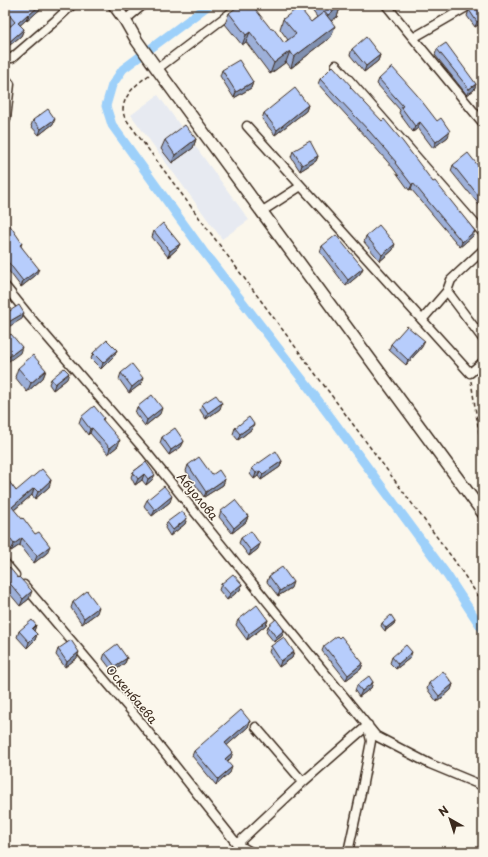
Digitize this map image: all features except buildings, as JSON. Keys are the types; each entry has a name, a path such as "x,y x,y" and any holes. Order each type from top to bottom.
{"main road":[{"path":"114,5 154,65 483,513"}],"street":[{"path":"5,58 12,58 72,5"},
{"path":"125,20 143,5"},
{"path":"154,65 241,5"},
{"path":"386,5 483,123"},
{"path":"413,38 470,5"},
{"path":"336,65 483,233"},
{"path":"5,78 10,84 5,120"},
{"path":"247,126 470,373 483,362"},
{"path":"261,212 301,186"},
{"path":"422,320 447,291 451,280 483,250"},
{"name":"Абуолова","path":"5,286 147,453 376,736 430,764 483,786"},
{"path":"447,291 483,339"},
{"name":"Оскенбаева","path":"5,563 138,718 237,844"},
{"path":"251,852 237,844 303,782 368,725"},
{"path":"348,852 371,741 368,725"},
{"path":"256,727 303,782"}],"path":[{"path":"154,65 134,86 126,99 123,108 125,118 454,560 483,603"},
{"path":"470,373 483,458"}],"shaded area":[{"path":"158,95 249,220 222,239 131,115"}],"waterway":[{"path":"209,5 123,69 112,85 106,106 112,125 203,251 309,388 447,575 483,630"}]}
